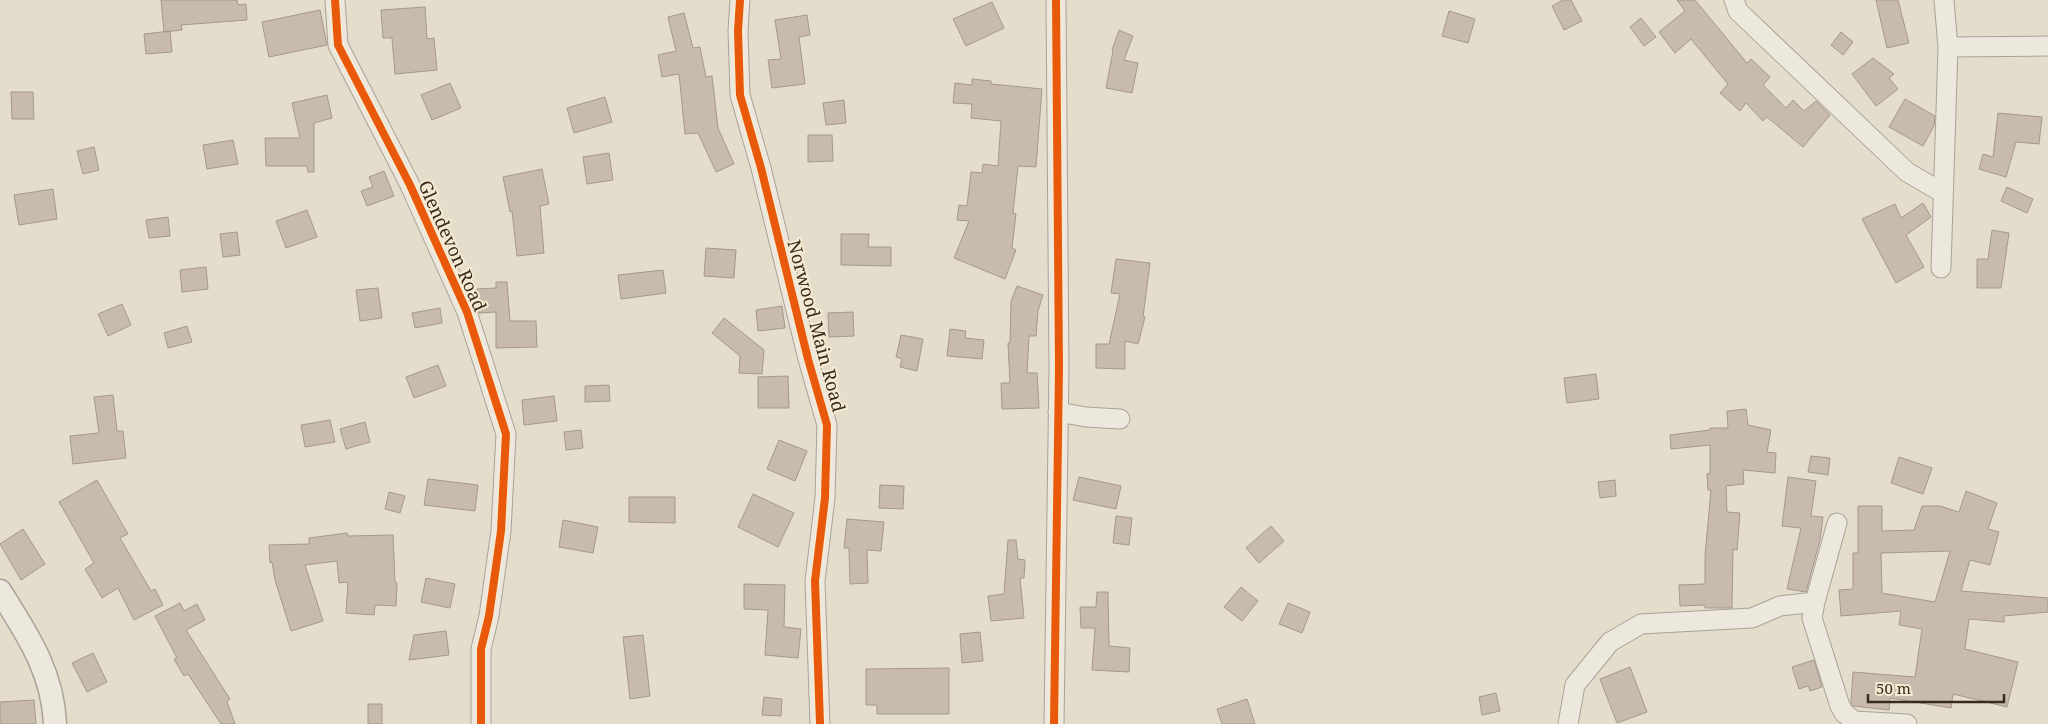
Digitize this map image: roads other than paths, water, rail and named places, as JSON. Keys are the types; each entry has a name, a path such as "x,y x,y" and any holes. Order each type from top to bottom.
{"street":[{"name":"Glendevon Road","path":"335,0 338,46 410,185 467,312 506,434 501,531 489,616 482,649 481,724"},
{"name":"Norwood Main Road","path":"740,0 738,31 740,95 761,168 808,358 828,425 825,498 815,581 820,724"},
{"path":"1054,724 1058,412 1056,0"},
{"path":"1734,0 1738,11 1907,172 1943,193"},
{"path":"1941,268 1948,47 1944,0"},
{"path":"1948,47 2048,46"},
{"path":"1058,412 1086,417 1120,419"},
{"path":"1837,523 1812,618 1844,713 1854,721 1907,724"},
{"path":"0,591 29,638 45,670 54,706 55,724"},
{"path":"1568,724 1575,685 1610,642 1641,624 1752,618 1780,606 1815,602"}]}
